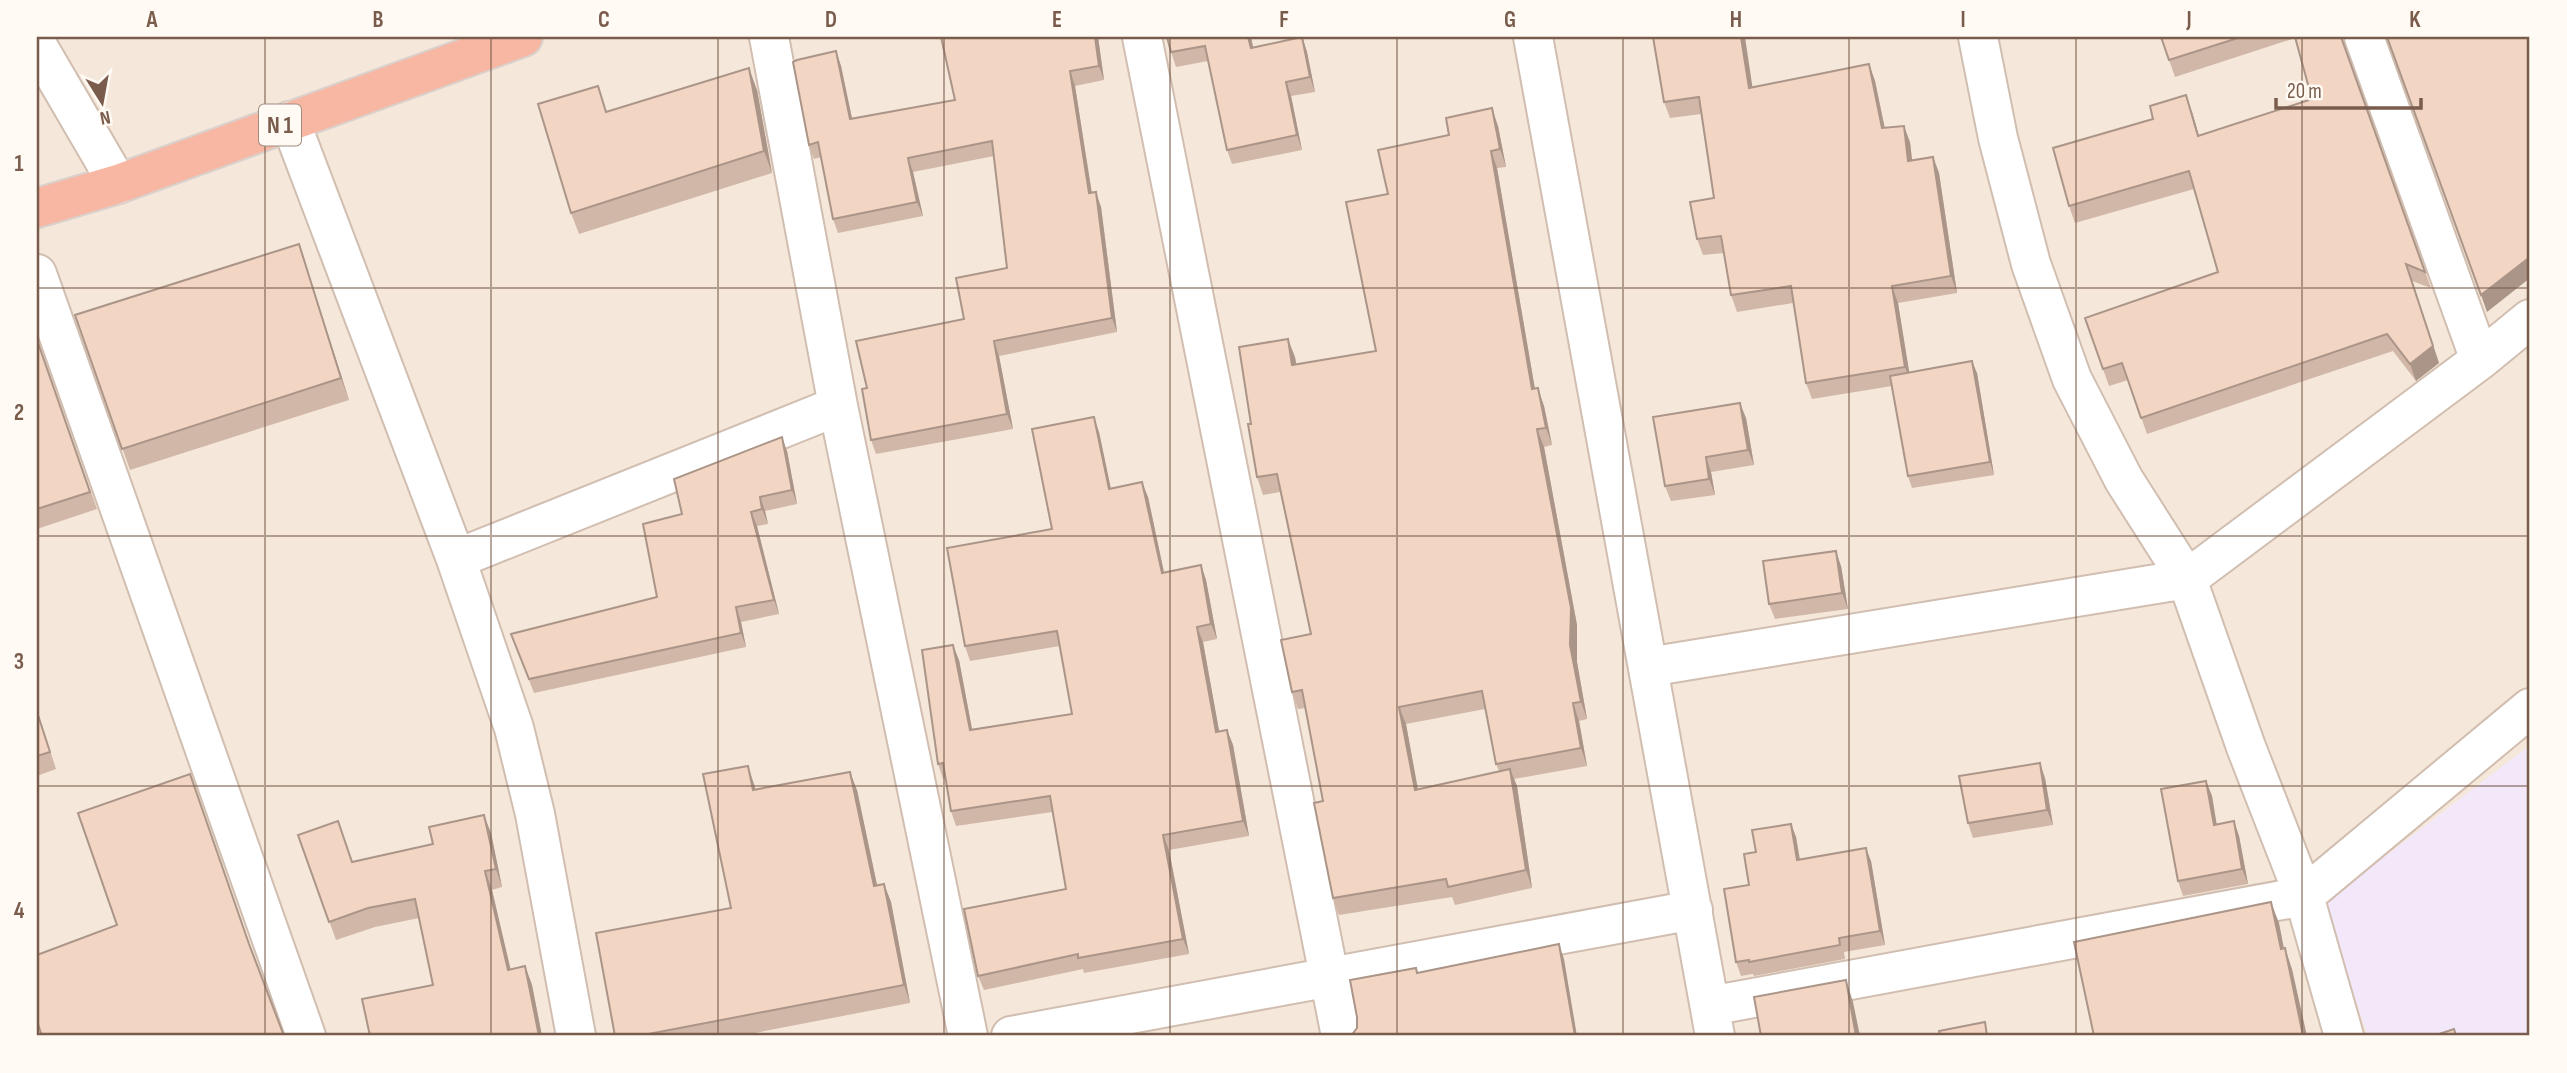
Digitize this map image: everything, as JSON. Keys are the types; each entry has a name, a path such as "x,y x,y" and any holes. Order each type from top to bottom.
{"highway":[{"name":"N 1","path":"37,208 118,184 498,41"}],"street":[{"path":"769,37 838,406 968,1036"},
{"path":"1142,37 1341,1036"},
{"path":"1532,37 1712,1021 2304,896 2530,708"},
{"path":"1978,37 1998,138 2031,264 2072,379 2124,480 2187,579 2246,747 2304,896 2344,1036"},
{"path":"2364,37 2480,360"},
{"path":"37,45 118,184"},
{"path":"290,121 456,559 517,740 535,814 576,1036"},
{"path":"37,274 306,1036"},
{"path":"1648,667 2187,579 2480,360 2530,319"},
{"path":"456,559 838,406"},
{"path":"1012,1036 1693,910"}],"shaded area":[{"path":"37,37 2530,37 2530,1036 37,1036"},
{"path":"2530,745 2530,1036 2368,1036 2322,905"}],"building":[{"path":"941,37 1095,37 1099,66 1070,71 1089,193 1096,192 1112,318 994,341 1007,414 871,440 862,389 867,388 856,341 964,319 956,278 1007,268 992,141 908,158 917,202 833,219 818,142 809,145 793,62 836,51 850,119 955,100"},
{"path":"1167,37 1248,37 1251,48 1302,37 1310,77 1286,82 1297,135 1227,150 1205,46 1171,52"},
{"path":"1653,37 1741,37 1749,88 1869,64 1882,128 1904,126 1908,161 1933,157 1951,276 1892,286 1905,367 1806,383 1791,286 1731,295 1721,236 1697,239 1690,202 1714,198 1699,97 1664,102"},
{"path":"2161,37 2241,37 2169,60"},
{"path":"2295,37 2341,37 2425,272 2406,264 2433,346 2410,364 2387,334 2141,418 2122,363 2103,369 2085,318 2218,272 2189,171 2069,206 2053,148 2153,119 2150,106 2186,95 2198,136 2312,99"},
{"path":"2387,37 2530,37 2530,257 2481,295"},
{"path":"749,68 764,151 571,213 538,104 598,86 606,112"},
{"path":"1492,108 1500,149 1491,151 1532,389 1538,388 1546,428 1537,429 1571,608 1570,645 1581,702 1573,703 1581,748 1496,764 1482,691 1399,707 1415,790 1510,769 1526,870 1448,887 1446,879 1333,898 1314,803 1323,801 1302,690 1292,692 1281,640 1311,634 1277,474 1257,477 1239,347 1288,339 1292,365 1376,351 1346,202 1388,194 1378,150 1449,135 1446,118"},
{"path":"299,244 341,378 122,449 75,315"},
{"path":"37,340 90,492 37,509"},
{"path":"1972,361 1990,462 1908,476 1890,376"},
{"path":"1740,403 1748,450 1706,457 1709,479 1665,486 1653,417"},
{"path":"1094,417 1109,489 1142,482 1162,573 1201,565 1211,624 1197,627 1216,732 1227,730 1243,821 1163,835 1183,939 1078,958 1078,954 978,976 964,909 1066,889 1050,796 951,811 943,763 938,764 922,650 953,645 970,730 1072,714 1057,631 965,646 947,548 1052,529 1032,429"},
{"path":"782,437 792,490 760,497 762,509 751,512 774,600 736,607 741,633 529,679 511,634 657,597 643,524 682,514 674,479"},
{"path":"1836,551 1842,593 1769,604 1763,561"},
{"path":"37,712 50,752 37,756"},
{"path":"2040,763 2047,810 1968,823 1959,776"},
{"path":"748,766 753,790 850,772 874,886 884,884 904,985 638,1036 615,1036 596,933 731,908 703,774"},
{"path":"190,774 284,1036 42,1036 37,1021 37,955 117,925 78,813"},
{"path":"2206,781 2214,825 2234,821 2242,869 2178,881 2161,789"},
{"path":"484,815 496,869 485,871 508,970 525,966 539,1036 370,1036 362,999 433,985 415,899 368,908 329,922 298,835 338,821 352,862 433,844 429,827"},
{"path":"1791,824 1797,860 1866,848 1880,931 1839,938 1840,945 1736,962 1724,889 1749,885 1744,854 1756,852 1752,830"},
{"path":"2271,902 2281,949 2285,948 2303,1036 2094,1036 2074,942"},
{"path":"1559,944 1575,1036 1351,1036 1357,1028 1357,1017 1350,980 1416,968 1417,973"},
{"path":"1846,980 1856,1036 1761,1036 1754,997"},
{"path":"1985,1022 1987,1036 1940,1036 1939,1031"},
{"path":"2454,1029 2456,1036 2433,1036"}]}
